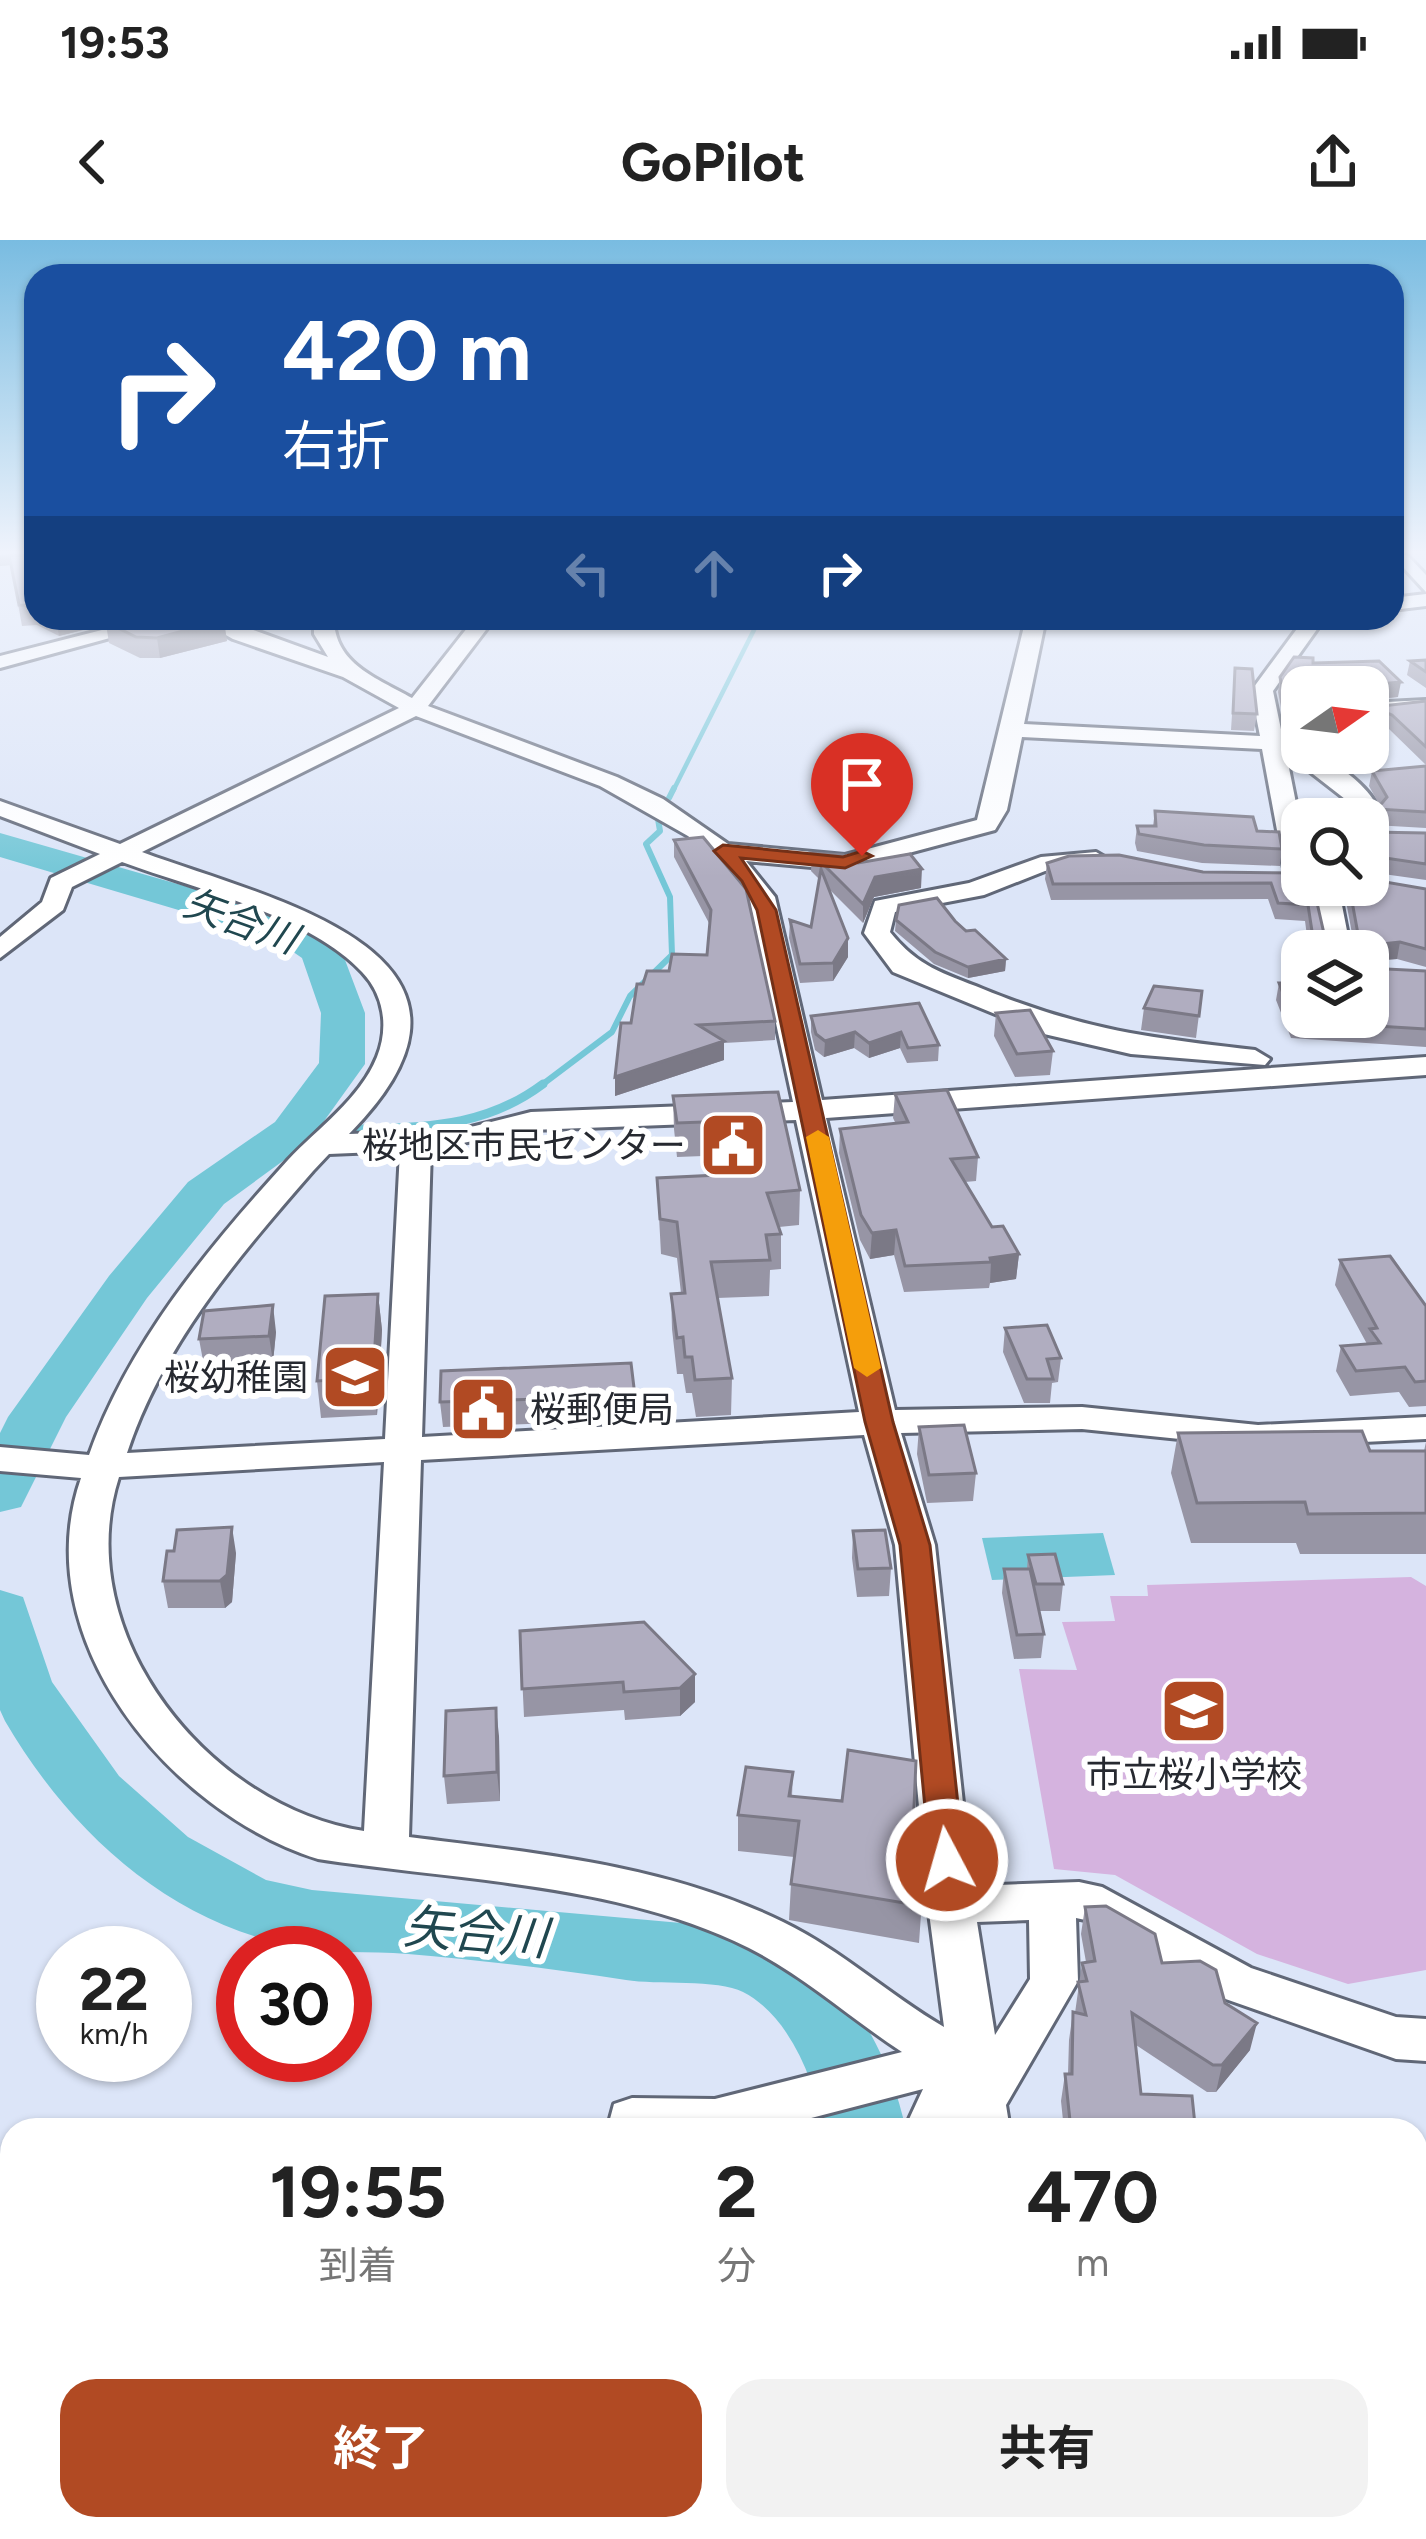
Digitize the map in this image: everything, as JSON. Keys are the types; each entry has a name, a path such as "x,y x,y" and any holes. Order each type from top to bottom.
{"street":[{"path":"319,662 346,671 416,708 655,805 723,851 750,878 766,910 879,1422 915,1545 966,2092"},
{"path":"341,662 346,671"},
{"path":"0,950 54,905 60,883 416,708 451,662"},
{"path":"723,851 845,862 986,824 994,815 1027,662"},
{"path":"1281,662 1264,685 1264,712 1284,798"},
{"path":"1389,706 1420,700"},
{"path":"1012,730 1281,745"},
{"path":"1330,774 1359,798"},
{"path":"0,808 113,858 316,925 356,950 382,978 398,1017 394,1052 385,1071 165,1330 134,1377 93,1467 82,1515 85,1577 97,1629 121,1680 204,1772 261,1819 319,1842 580,1877 708,1910 801,1952 924,2046 966,2092"},
{"path":"884,906 975,890 1054,862 1118,860"},
{"path":"845,862 884,906"},
{"path":"884,906 877,933 894,960 1054,1028 1131,1045 1295,1062"},
{"path":"328,1136 416,1144 531,1121 812,1110 1422,1072"},
{"path":"386,1852 416,1144"},
{"path":"0,1459 93,1467 1032,1415 1293,1436 1426,1428"},
{"path":"952,1904 1052,1901 1102,1906 1234,1982 1396,2038 1426,2040"},
{"path":"741,2118 966,2092 1054,1981 1052,1901"},
{"path":"935,2118 946,2092 966,2092"}],"shaded area":[{"path":"1411,1577 1426,1586 1426,1970 1348,1984 1257,1954 1115,1875 1054,1869 1019,1669 1077,1670 1062,1622 1115,1621 1110,1596 1148,1596 1147,1585"}],"water":[{"path":"1103,1533 1115,1575 992,1580 982,1538"}],"building":[{"path":"1290,662 1384,666 1288,666"},
{"path":"1235,668 1252,669 1257,714 1233,713"},
{"path":"1426,701 1426,747 1389,714 1389,705"},
{"path":"1426,766 1426,812 1389,810 1389,798 1374,774 1389,774 1389,769"},
{"path":"1155,811 1253,817 1257,831 1279,832 1281,849 1204,845 1139,834 1137,826 1156,826"},
{"path":"1389,832 1426,833 1426,864 1389,859"},
{"path":"703,837 746,889 775,1021 698,1025 724,1041 615,1077 621,1023 631,1023 637,984 643,984 647,971 669,971 672,954 707,955 711,910 674,840"},
{"path":"812,853 843,855 858,863 910,854 922,869 875,877 863,904"},
{"path":"1119,855 1203,872 1281,873 1281,903 1271,883 1053,884 1047,863 1069,856"},
{"path":"821,869 848,938 833,963 800,964 790,920 811,927"},
{"path":"1389,883 1426,889 1426,949 1389,943 1389,930 1357,930 1353,906 1389,906"},
{"path":"937,898 966,931 975,930 1006,959 968,967 935,952 896,920 899,905"},
{"path":"1308,906 1318,906 1323,930 1312,930"},
{"path":"1389,969 1426,971 1426,1029 1389,1027"},
{"path":"1154,986 1202,991 1199,1016 1144,1008"},
{"path":"919,1003 939,1045 908,1048 901,1032 869,1043 855,1032 825,1041 816,1034 811,1016"},
{"path":"1030,1010 1053,1051 1017,1054 996,1013"},
{"path":"947,1090 978,1157 951,1159 992,1227 1003,1226 1019,1254 990,1258 991,1262 905,1266 896,1230 872,1233 861,1215 840,1129 908,1122 895,1094"},
{"path":"778,1092 800,1190 767,1193 781,1234 766,1235 770,1260 711,1262 732,1378 695,1380 692,1357 685,1357 683,1337 677,1338 671,1294 685,1293 677,1222 660,1219 657,1178 739,1174 730,1121 677,1123 673,1096"},
{"path":"1390,1256 1426,1306 1426,1381 1415,1382 1405,1367 1356,1371 1341,1346 1380,1343 1370,1329 1377,1328 1340,1260"},
{"path":"378,1294 373,1378 317,1381 325,1296"},
{"path":"273,1305 269,1336 199,1339 204,1311"},
{"path":"1047,1325 1061,1358 1047,1359 1053,1379 1027,1379 1005,1328"},
{"path":"631,1363 635,1396 440,1402 441,1371"},
{"path":"964,1425 976,1473 929,1475 919,1427"},
{"path":"1362,1431 1370,1451 1426,1451 1426,1513 1308,1514 1305,1502 1197,1503 1178,1433"},
{"path":"232,1527 227,1575 220,1581 163,1581 167,1551 174,1551 177,1530"},
{"path":"885,1530 891,1568 858,1569 853,1531"},
{"path":"1055,1554 1063,1584 1036,1584 1028,1555"},
{"path":"1004,1569 1030,1569 1044,1634 1017,1635"},
{"path":"644,1622 695,1674 680,1688 624,1692 623,1682 522,1689 520,1631"},
{"path":"496,1708 497,1772 444,1776 446,1711"},
{"path":"848,1750 916,1761 912,1852 925,1857 922,1906 791,1884 799,1821 738,1815 746,1767 793,1772 789,1796 842,1801"},
{"path":"1106,1906 1155,1934 1162,1963 1200,1961 1216,1970 1225,2003 1257,2023 1222,2065 1213,2065 1132,2013 1141,2094 1192,2096 1194,2118 1070,2118 1065,2074 1072,2074 1073,2012 1086,2015 1078,1982 1087,1981 1082,1963 1095,1961 1085,1907"}],"waterway":[{"path":"673,791 738,662"},
{"path":"669,798 674,788"},
{"path":"543,1084 612,1032 630,996 672,955 670,897 646,844 660,831 658,819"},
{"name":"矢合川","path":"0,845 288,929 321,952 343,1013 342,1064 292,1132 206,1193 128,1287 37,1417 0,1493"},
{"path":"343,1130 472,1118 543,1084"},
{"path":"539,1087 543,1084"},
{"path":"292,1132 326,1131"},
{"name":"矢合川","path":"0,1612 19,1682 65,1758 127,1827 201,1882 241,1902 297,1918 462,1929 757,1964 786,1983 818,2019 844,2065 863,2118"}],"slow traffic":[{"path":"818,1137 867,1368"}],"place":[{"name":"桜地区市民センター","path":"733,1145"},
{"name":"桜幼稚園","path":"355,1377"},
{"name":"桜郵便局","path":"483,1409"},
{"name":"市立桜小学校","path":"1194,1711"}],"route":[{"path":"862,856 845,862 723,851 750,878 766,910 879,1422 915,1545 947,1860"}]}
